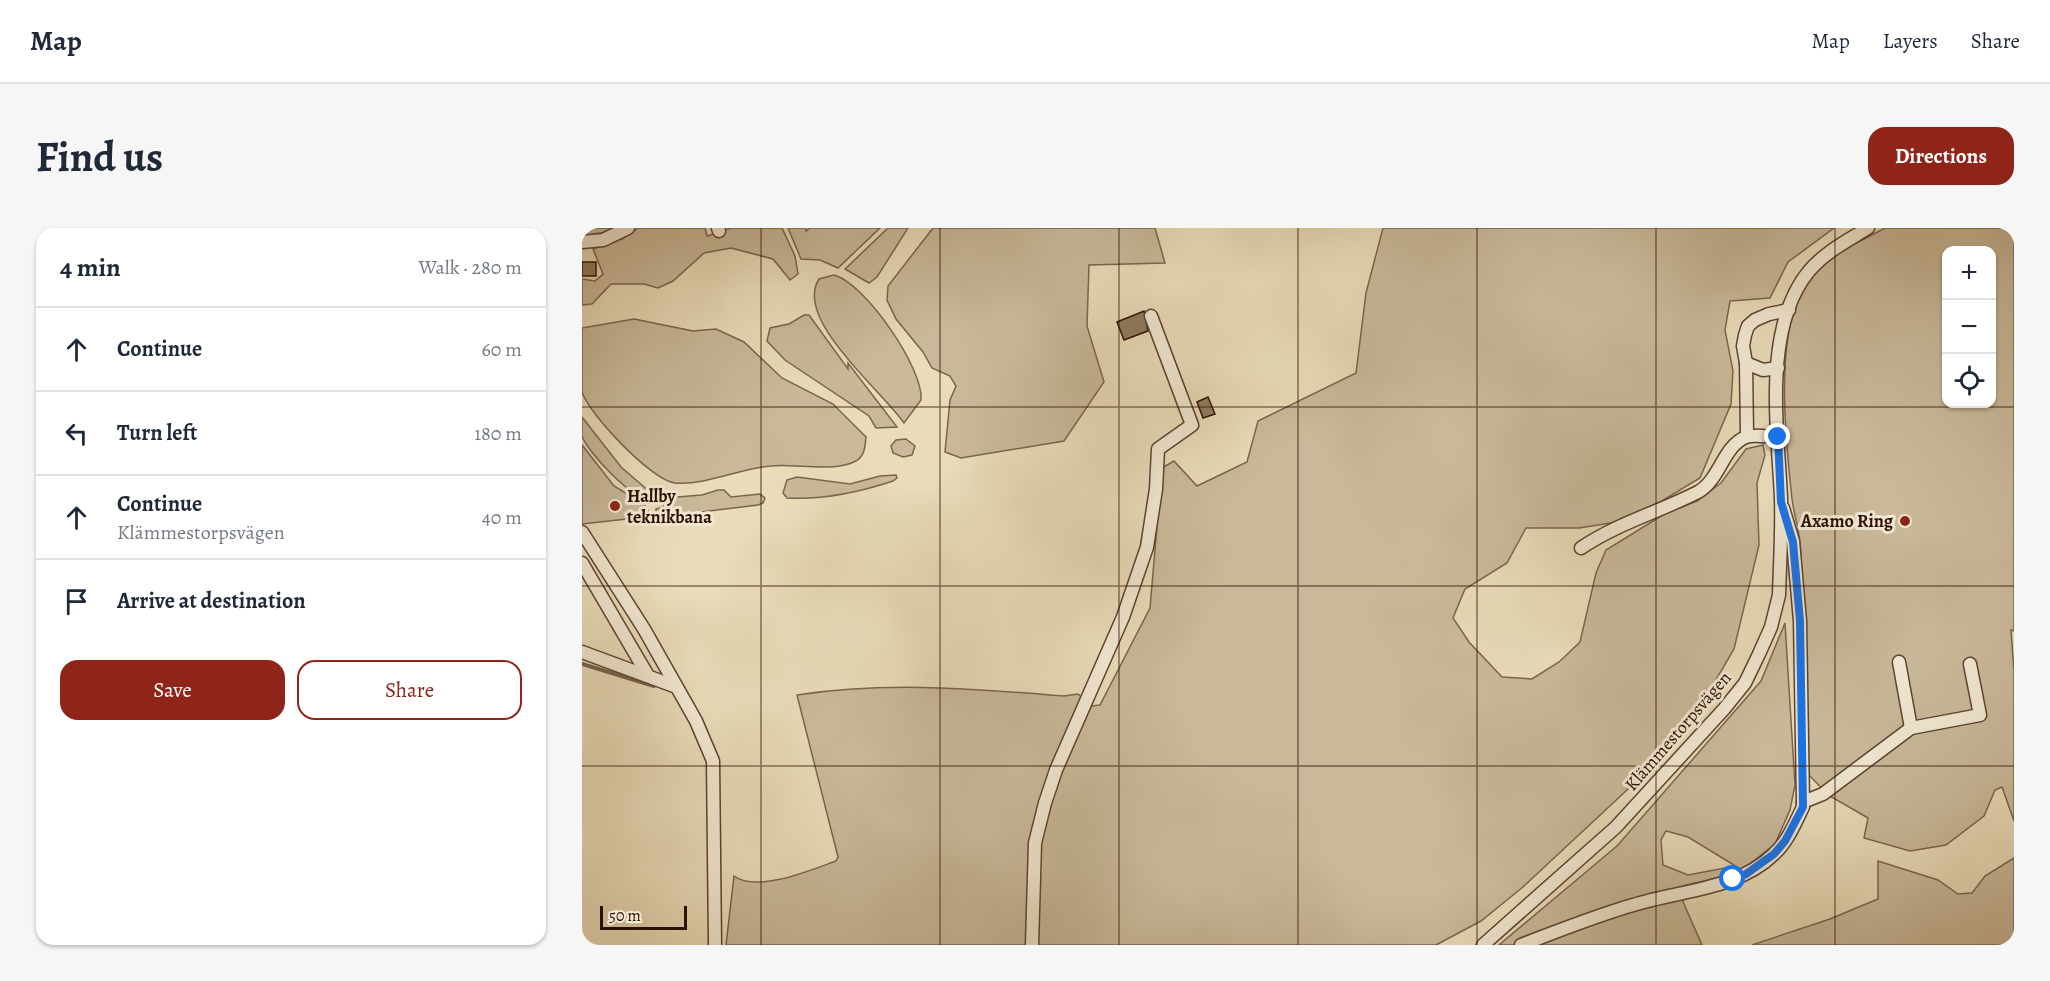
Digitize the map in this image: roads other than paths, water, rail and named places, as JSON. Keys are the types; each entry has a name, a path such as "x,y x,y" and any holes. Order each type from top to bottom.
{"street":[{"path":"582,242 603,240 628,228"},
{"name":"Klämmestorpsvägen","path":"1483,945 1616,827 1671,769 1745,683 1771,627 1779,595 1781,502 1778,368 1781,340 1789,310 1799,286 1824,256 1868,228"},
{"path":"1748,436 1746,363 1743,346 1748,326 1769,314 1789,310"},
{"path":"1032,945 1035,843 1045,803 1056,770 1123,617 1147,547 1156,489 1158,449 1192,425 1151,316"},
{"path":"1746,363 1763,370 1778,368"},
{"path":"1581,548 1618,526 1699,491 1714,477 1736,444 1748,436 1778,437"},
{"path":"1521,945 1636,904 1746,874 1774,854 1785,841 1803,802 1800,621 1793,542 1781,502"},
{"path":"582,532 644,629 706,741 713,761 715,945"},
{"path":"582,563 647,674"},
{"path":"582,652 647,674 674,686"},
{"path":"1899,662 1911,728"},
{"path":"1803,802 1823,794 1911,728 1980,715 1970,664"}],"waterway":[{"path":"582,664 654,686"}],"place":[{"name":"Hallby teknikbana","path":"615,506"},
{"name":"Axamo Ring","path":"1905,521"}]}
